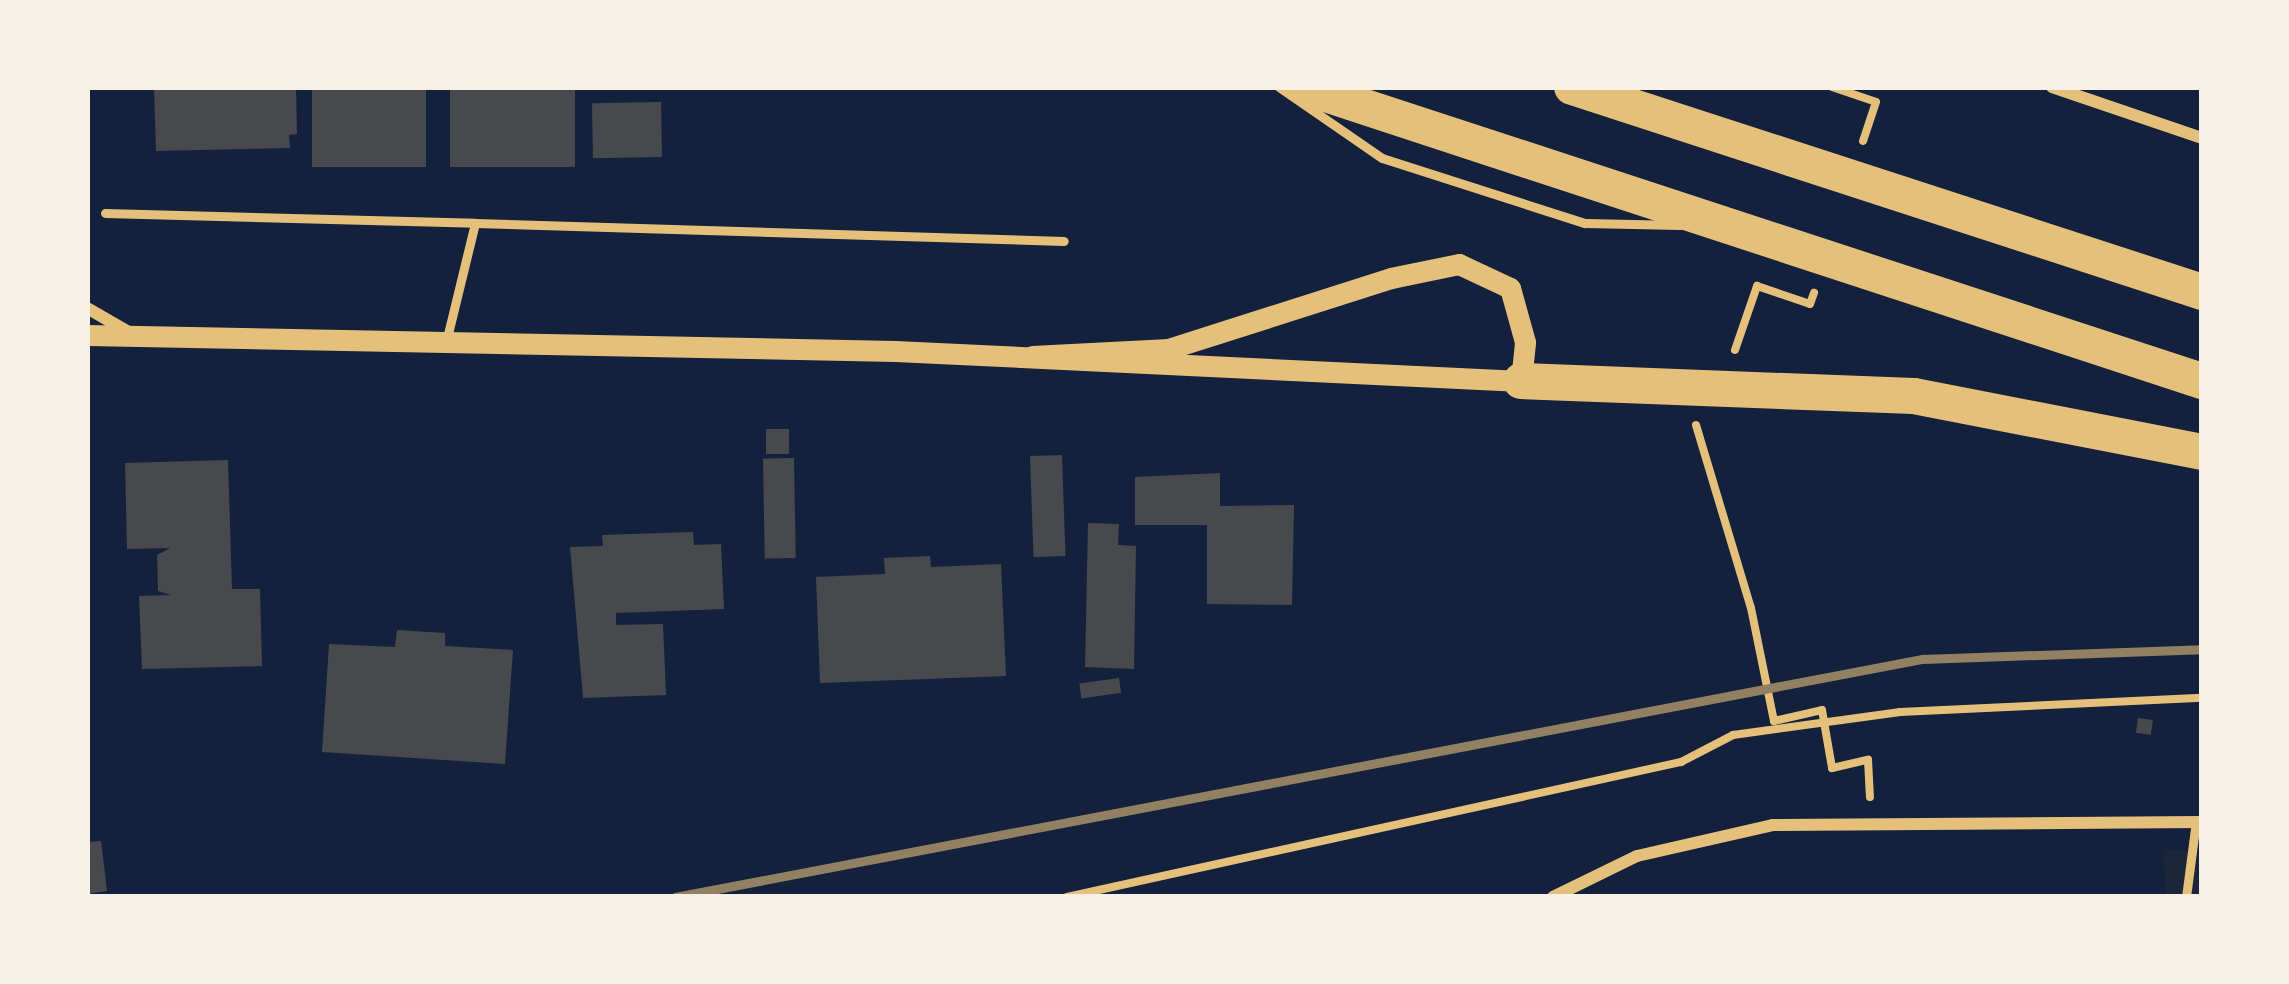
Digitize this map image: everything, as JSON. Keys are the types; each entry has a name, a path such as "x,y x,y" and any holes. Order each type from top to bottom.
{"highway":[{"path":"1304,87 2202,381"},
{"path":"1572,87 2202,292"},
{"path":"1521,381 1914,396 2202,452"}],"street":[{"path":"2052,87 2202,138"},
{"path":"87,335 1032,356 1521,381 1524,320 1515,295 1496,277 1459,265 1391,278 1169,349 1032,356"},
{"path":"87,308 133,334"},
{"path":"1553,897 1637,856 1773,824 1870,819 2199,821"}],"lane":[{"path":"1279,87 1382,158 1585,223 1727,227"},
{"path":"105,214 1064,241"},
{"path":"446,342 475,224"},
{"path":"2186,897 2199,821"}],"path":[{"path":"1832,87 1876,102"},
{"path":"1697,437 1751,608 1774,721 1822,710 1832,767 1864,761 1870,819"},
{"path":"1067,897 1681,762 1733,735 1900,712 2202,698"}],"shaded area":[{"path":"2163,849 2202,853 2202,897 2166,897"}],"building":[{"path":"154,87 296,87 297,134 289,135 290,148 156,151"},
{"path":"312,87 426,87 426,167 312,167"},
{"path":"450,87 575,87 575,167 450,167"},
{"path":"661,102 662,157 593,158 592,103"},
{"path":"766,429 789,429 789,454 766,454"},
{"path":"1062,455 1066,556 1034,557 1030,456"},
{"path":"794,458 796,558 765,559 763,459"},
{"path":"228,460 232,589 260,589 262,666 142,669 139,596 171,595 158,591 157,555 170,548 127,549 125,463"},
{"path":"1220,473 1220,506 1294,505 1292,605 1207,604 1207,525 1135,525 1135,477"},
{"path":"1088,523 1119,524 1118,545 1136,546 1134,669 1085,667"},
{"path":"693,532 694,545 721,544 724,609 616,613 616,625 663,624 666,695 583,698 570,547 603,546 602,535"},
{"path":"930,556 931,567 1001,564 1006,676 820,683 816,577 885,574 884,558"},
{"path":"397,630 445,633 445,646 513,650 505,764 322,752 329,644 395,647"},
{"path":"1119,678 1121,693 1081,698 1079,684"},
{"path":"2138,718 2153,720 2151,735 2136,733"},
{"path":"101,841 107,891 87,894 87,842"}],"railway":[{"path":"675,897 1922,659 2202,649"}]}
